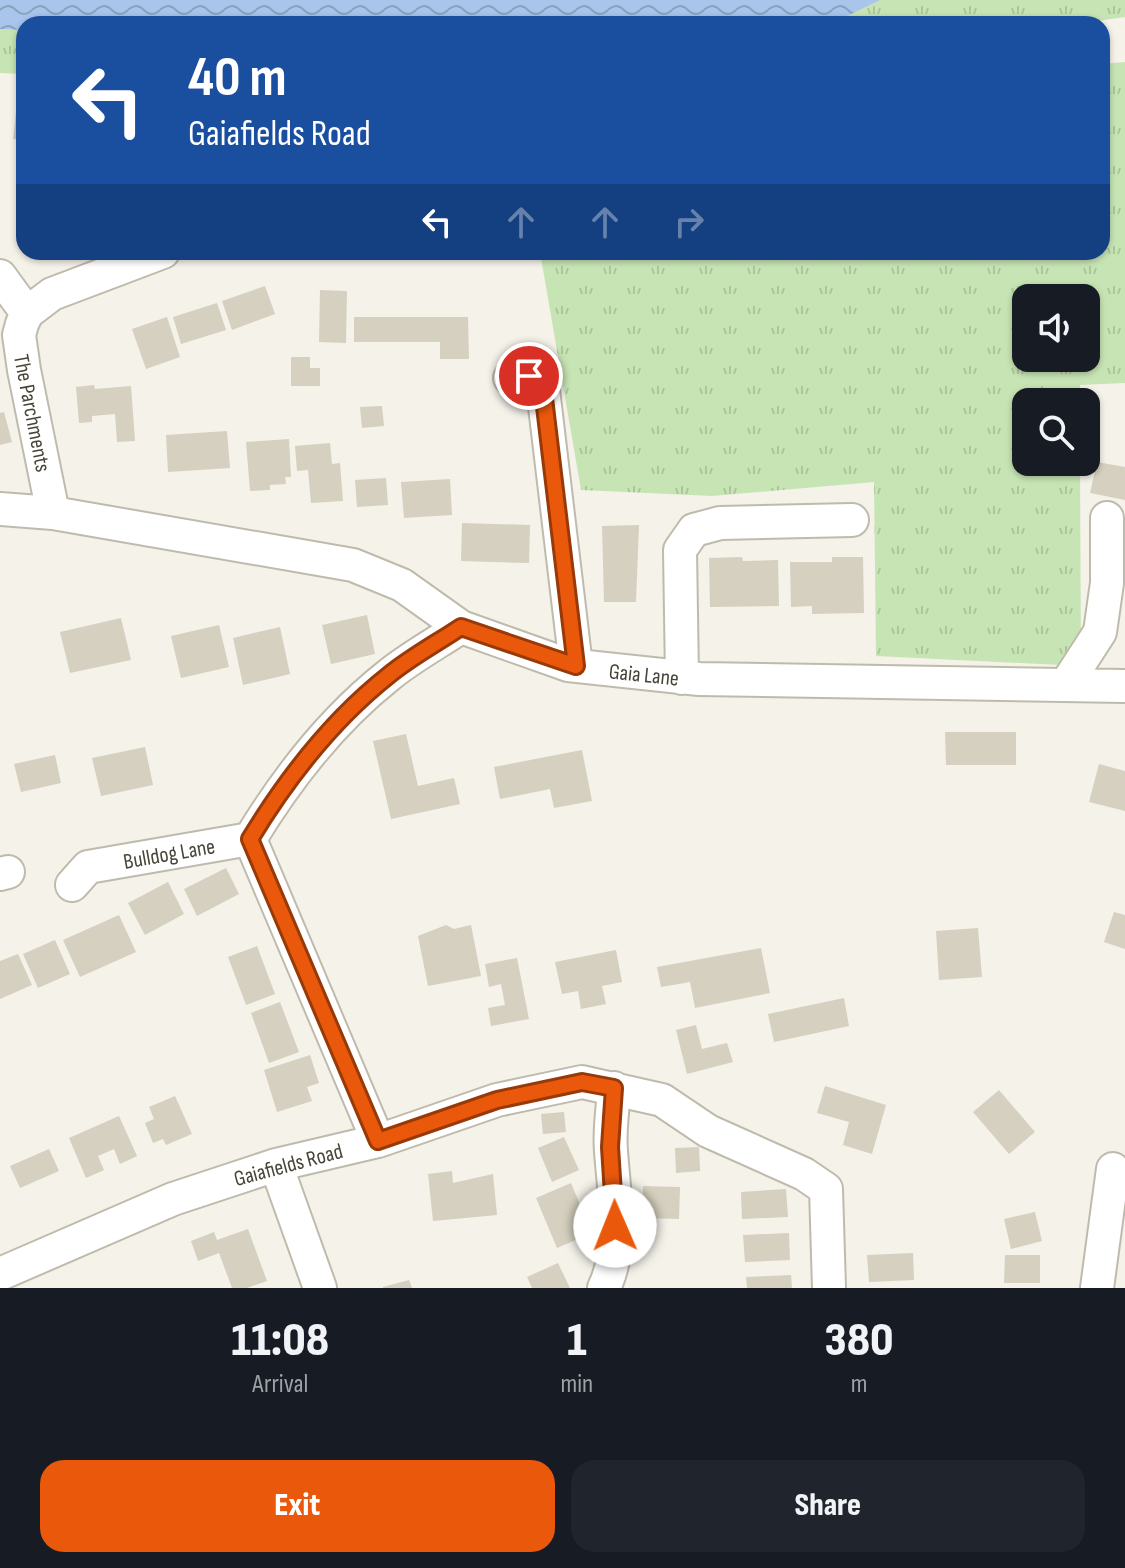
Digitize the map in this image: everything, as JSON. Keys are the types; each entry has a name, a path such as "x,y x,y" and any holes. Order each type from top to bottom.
{"street":[{"path":"0,276 27,313 52,294 142,260"},
{"name":"The Parchments","path":"27,313 19,335 53,513"},
{"path":"510,378 529,376 543,390 576,666"},
{"name":"Gaia Lane","path":"0,509 53,513 353,565 402,585 461,627 576,666 682,678 1125,686"},
{"path":"1067,683 1100,632 1107,583 1107,518"},
{"path":"682,678 680,550 694,530 720,523 852,520"},
{"path":"378,1141 250,839 281,786 322,739 389,675 461,627"},
{"name":"Bulldog Lane","path":"79,870 250,839"},
{"name":"Gaiafields Road","path":"0,1274 173,1199 276,1165 378,1141 497,1100 582,1082 662,1100 720,1137 804,1174 826,1189 829,1288"},
{"path":"604,1288 614,1257 615,1186 610,1147 614,1088"},
{"path":"276,1165 320,1288"},
{"path":"1097,1288 1113,1169"}],"green space":[{"path":"0,0 1125,0 1125,17 1110,19 1110,16 16,16 16,74 0,73"},
{"path":"1125,62 1125,383 1080,385 1080,388 1012,388 1012,476 1080,476 1081,666 876,656 874,482 712,496 581,490 541,260 1110,260 1110,63"}],"water":[{"path":"0,0 880,0 847,16 16,16 16,30 0,29"}],"building":[{"path":"16,112 16,139 13,139"},
{"path":"265,286 275,314 232,330 222,301"},
{"path":"320,290 347,291 346,343 319,342"},
{"path":"217,303 226,330 181,344 173,317"},
{"path":"167,317 180,357 146,369 132,329"},
{"path":"354,317 468,317 469,359 440,359 440,342 354,342"},
{"path":"291,357 310,357 310,368 320,368 320,386 291,386"},
{"path":"94,385 95,389 131,386 135,441 117,442 115,414 92,416 92,422 79,423 76,387"},
{"path":"382,406 384,426 362,428 360,407"},
{"path":"4,412 12,442 0,445 0,413"},
{"path":"227,431 230,468 168,472 166,435"},
{"path":"289,439 291,477 285,477 286,484 270,485 270,490 250,491 246,442"},
{"path":"330,443 332,464 340,463 343,501 311,503 308,470 297,471 295,446"},
{"path":"1100,463 1125,467 1125,500 1090,493 1094,476 1100,476"},
{"path":"386,478 388,505 357,507 355,480"},
{"path":"450,479 452,515 404,518 401,482"},
{"path":"462,523 530,525 529,563 461,561"},
{"path":"639,525 636,602 604,602 602,526"},
{"path":"742,557 743,561 778,560 779,606 710,607 709,558"},
{"path":"832,557 863,557 864,613 812,614 812,606 791,607 790,562 832,562"},
{"path":"367,615 375,654 331,664 322,625"},
{"path":"121,618 131,660 70,673 60,632"},
{"path":"219,625 229,667 181,678 171,636"},
{"path":"280,627 290,674 243,685 233,638"},
{"path":"945,732 1016,732 1016,765 946,765"},
{"path":"406,734 418,786 454,778 460,804 391,819 373,741"},
{"path":"145,747 153,785 101,796 92,758"},
{"path":"582,750 592,801 554,808 550,789 500,799 494,767"},
{"path":"55,755 61,783 21,792 14,764"},
{"path":"1099,764 1125,771 1125,811 1089,802"},
{"path":"226,868 239,894 197,916 184,889"},
{"path":"168,882 184,914 145,935 128,903"},
{"path":"1114,912 1125,915 1125,949 1104,942"},
{"path":"119,915 136,952 80,977 63,940"},
{"path":"446,925 454,929 471,925 481,976 428,986 418,936"},
{"path":"978,928 982,977 939,980 936,931"},
{"path":"55,940 70,974 38,988 23,954"},
{"path":"257,946 275,994 246,1005 228,957"},
{"path":"761,948 770,993 695,1008 690,982 661,987 657,967"},
{"path":"616,950 622,982 602,986 606,1004 581,1009 578,991 562,994 555,962"},
{"path":"18,954 32,985 0,999 0,961"},
{"path":"517,958 529,1019 491,1026 488,1008 505,1005 501,984 489,987 485,964"},
{"path":"844,998 849,1026 774,1042 768,1014"},
{"path":"280,1002 299,1052 269,1063 251,1013"},
{"path":"696,1025 702,1049 727,1043 733,1062 687,1074 676,1030"},
{"path":"310,1055 319,1083 307,1087 312,1101 277,1112 264,1070"},
{"path":"825,1086 886,1105 872,1154 843,1145 849,1122 817,1113"},
{"path":"999,1090 1035,1132 1009,1154 973,1112"},
{"path":"175,1096 192,1134 166,1145 163,1139 153,1143 145,1123 154,1119 149,1107"},
{"path":"564,1112 566,1132 543,1134 541,1114"},
{"path":"119,1116 137,1156 120,1164 114,1149 98,1156 104,1170 86,1178 69,1138"},
{"path":"564,1137 579,1170 552,1182 538,1148"},
{"path":"699,1147 700,1171 676,1173 675,1148"},
{"path":"49,1149 59,1171 20,1188 10,1166"},
{"path":"452,1171 453,1183 493,1174 497,1215 433,1221 428,1174"},
{"path":"571,1183 592,1233 557,1248 536,1198"},
{"path":"643,1186 680,1187 679,1219 642,1218"},
{"path":"786,1189 788,1217 742,1219 741,1192"},
{"path":"1035,1212 1042,1241 1011,1249 1004,1219"},
{"path":"248,1229 267,1281 247,1288 232,1288 219,1253 198,1261 191,1241 214,1232 217,1240"},
{"path":"789,1233 790,1260 745,1262 743,1235"},
{"path":"913,1253 914,1280 869,1282 867,1255"},
{"path":"1005,1255 1040,1255 1040,1283 1004,1283"},
{"path":"558,1263 570,1288 532,1288 527,1277"},
{"path":"791,1275 792,1288 747,1288 746,1277"},
{"path":"409,1280 412,1288 383,1288 383,1287"}],"route":[{"path":"529,376 543,390 576,666 461,627 389,675 322,739 281,786 250,839 378,1141 437,1118 497,1100 582,1082 614,1088 610,1147 615,1186 615,1226"}]}
